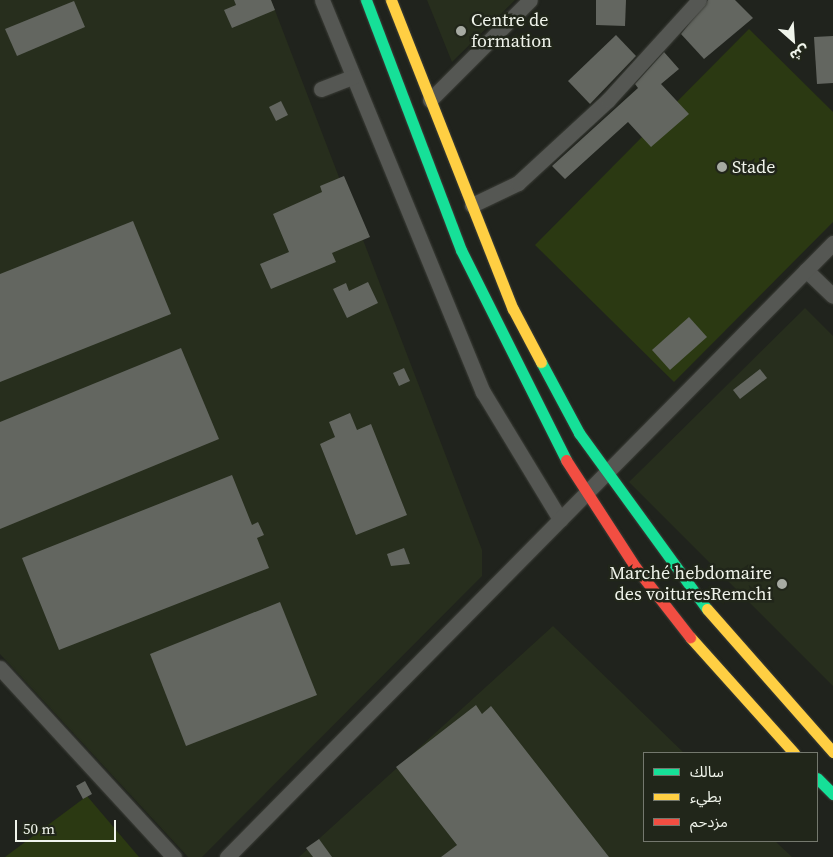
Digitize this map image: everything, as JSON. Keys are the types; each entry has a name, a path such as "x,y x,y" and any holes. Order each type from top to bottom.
{"highway":[{"path":"366,0 461,250 509,356 588,495 636,568 721,676 793,752"},
{"path":"392,0 513,310 607,475 736,647 833,752"},
{"path":"818,779 833,794"}],"street":[{"path":"322,0 483,392 560,519"},
{"path":"430,100 530,0"},
{"path":"472,205 518,183 608,100 699,0"},
{"path":"321,89 353,77"},
{"path":"227,857 560,519 588,495 833,243"},
{"path":"806,270 833,296"},
{"path":"0,668 174,857"}],"shaded area":[{"path":"0,0 271,0 482,550 482,576 202,857 188,857 0,654"},
{"name":"Centre de formation","path":"427,0 515,0 452,62"},
{"name":"Marché hebdomaire des voituresRemchi","path":"805,308 833,336 833,686 629,482"},
{"path":"553,626 683,752 643,752 643,842 776,842 792,857 299,857"}],"green space":[{"name":"Stade","path":"749,29 833,112 833,222 674,382 535,245"},
{"path":"87,796 139,857 5,857"}],"building":[{"path":"234,0 271,0 275,10 232,28 224,10 236,5"},
{"path":"596,0 626,0 625,26 596,25"},
{"path":"708,0 735,0 753,18 704,59 681,34"},
{"path":"74,1 85,27 17,56 5,29"},
{"path":"616,35 636,56 590,104 568,81"},
{"path":"833,36 833,83 817,84 814,37"},
{"path":"664,52 679,69 661,84 689,114 651,147 628,122 565,179 552,166 638,88 635,84"},
{"path":"281,101 288,115 276,121 269,107"},
{"path":"344,176 370,237 332,253 336,262 271,289 260,264 289,252 273,214 322,192 320,186"},
{"path":"133,221 171,314 0,382 0,274"},
{"path":"368,282 378,303 347,318 333,289 346,283 349,291"},
{"path":"689,317 707,337 670,370 652,350"},
{"path":"181,348 219,439 0,529 0,422"},
{"path":"404,368 410,381 399,386 393,373"},
{"path":"760,369 767,378 740,399 733,390"},
{"path":"350,413 357,430 371,424 407,515 356,535 320,444 335,437 329,422"},
{"path":"232,475 252,525 258,522 264,535 257,538 269,568 59,650 22,558"},
{"path":"404,548 410,564 391,566 387,554"},
{"path":"280,602 317,695 186,746 150,654"},
{"path":"476,705 482,714 491,706 609,857 441,857 457,845 396,767"},
{"path":"85,781 92,794 83,799 76,786"},
{"path":"319,839 332,857 313,857 306,848"}],"traffic: fast":[{"path":"366,0 461,250 566,460"},
{"path":"541,362 579,433 707,609"},
{"path":"818,779 833,794"}],"traffic: slow":[{"path":"391,0 513,309 541,362"},
{"path":"707,609 833,752"},
{"path":"690,637 793,752"}],"traffic: jam":[{"path":"566,460 636,568 690,637"}],"place":[{"name":"Centre de formation","path":"461,31"},
{"name":"Stade","path":"722,167"},
{"name":"Marché hebdomaire des voituresRemchi","path":"782,584"}]}
